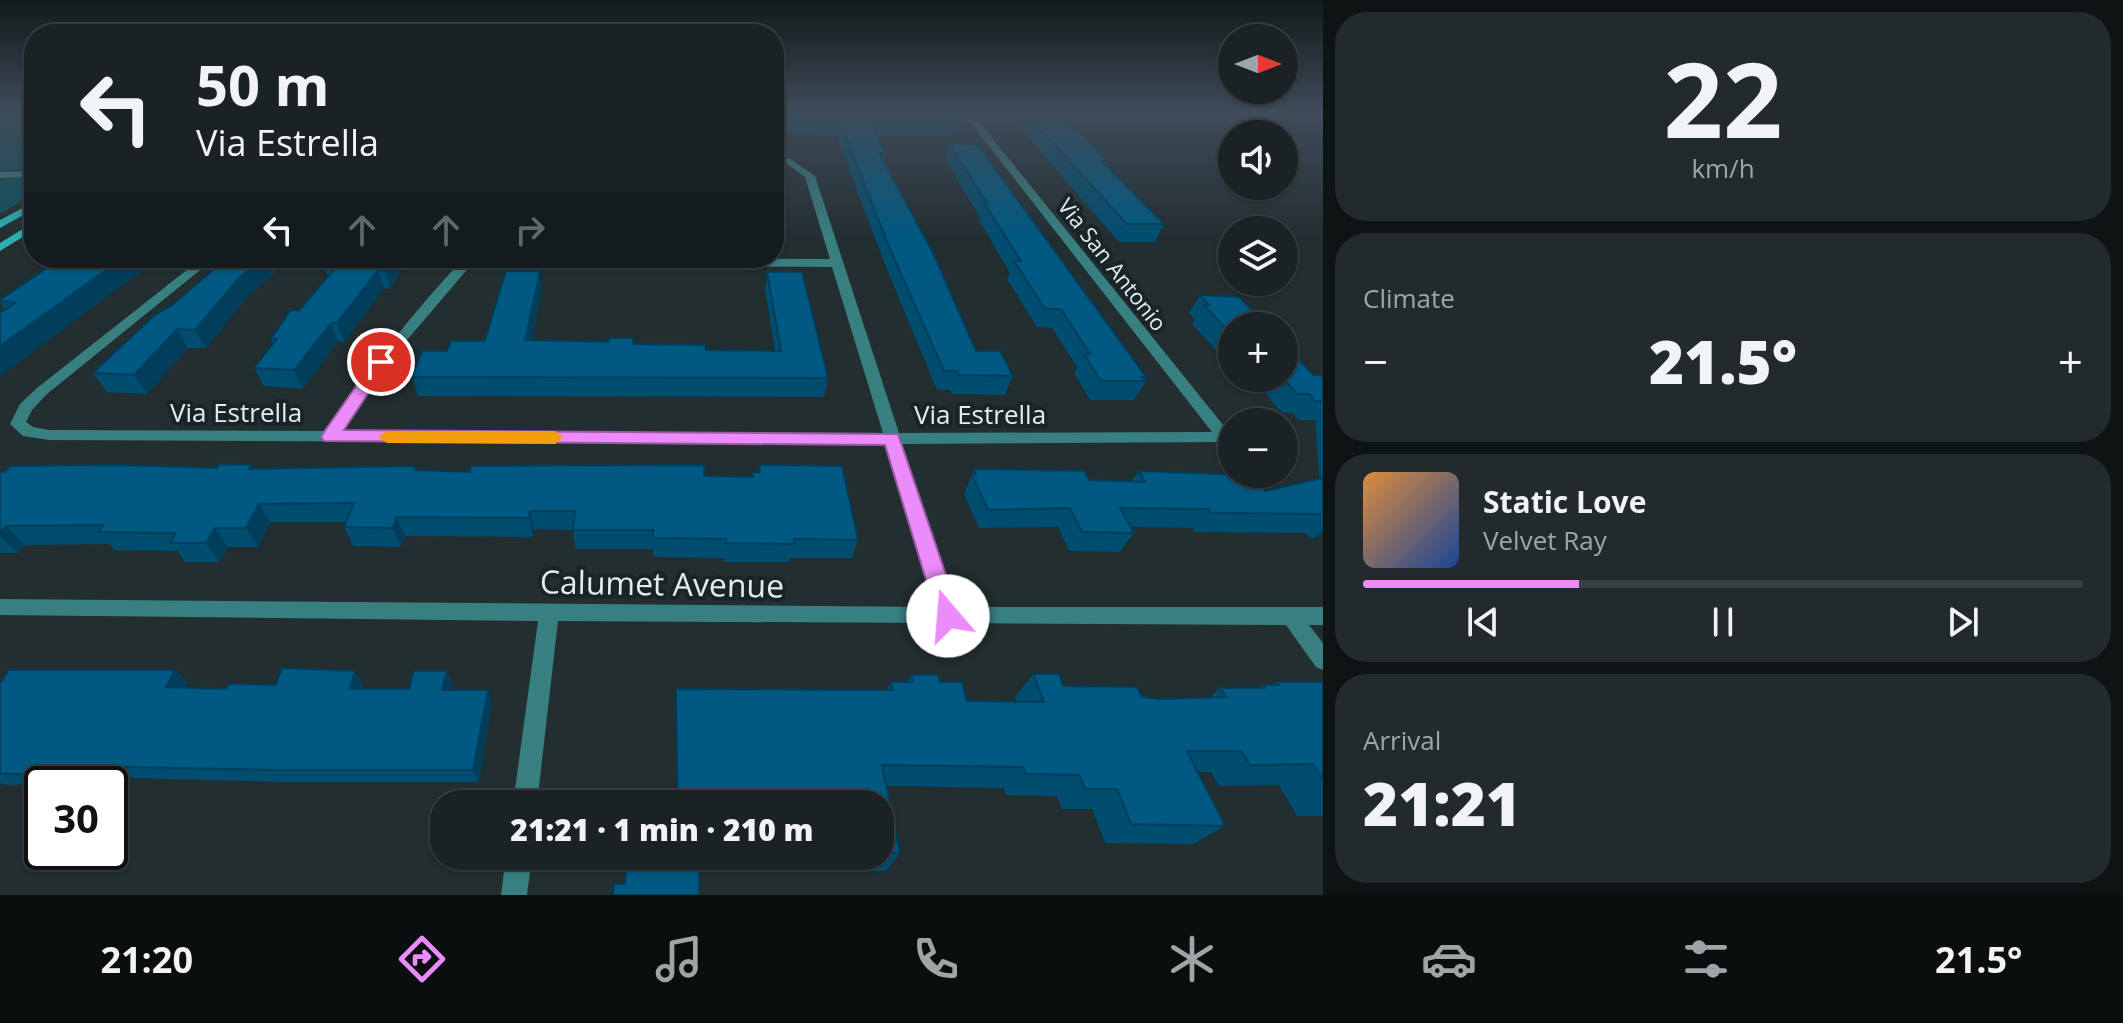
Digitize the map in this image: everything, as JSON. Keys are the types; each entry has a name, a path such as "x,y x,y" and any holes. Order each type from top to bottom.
{"main road":[{"path":"0,225 24,211"},
{"path":"0,248 24,232"}],"street":[{"name":"Via San Antonio","path":"1001,155 1218,428"},
{"path":"789,161 810,176 948,616"},
{"path":"784,263 838,263"},
{"name":"Via Estrella","path":"196,268 42,391 25,408 18,424 29,432 49,435 892,439 1218,437"},
{"path":"330,437 381,362 432,298 461,268"},
{"name":"Calumet Avenue","path":"0,607 948,616 1323,616"},
{"path":"527,790 549,612"},
{"path":"1291,615 1323,660"},
{"path":"514,895 517,870"}],"lane":[{"path":"0,175 24,174"}],"shaded area":[{"path":"0,155 24,155 24,169 0,171"},
{"path":"24,179 24,199 0,214 0,180"}],"building":[{"path":"853,155 880,155 932,251 976,351 1000,351 1013,376 959,375 957,371 944,371"},
{"path":"956,155 985,155 1146,381 1101,381 1084,354 1090,354 1061,309 1045,309 1014,261 1021,261 984,203 987,203"},
{"path":"1063,155 1101,155 1107,161 1101,161 1164,224 1127,224"},
{"path":"47,268 109,268 0,346 0,313 15,303 0,300"},
{"path":"216,268 251,268 195,330 177,329 134,375 93,373 156,314 171,306"},
{"path":"335,268 387,268 385,271 378,270 337,323 331,323 294,370 254,368 277,339 271,339 291,310 299,311"},
{"path":"506,271 540,271 525,340 609,342 609,338 633,338 633,344 705,345 706,350 781,351 767,272 802,272 828,378 412,377 422,351 447,351 451,341 485,341"},
{"path":"1200,295 1239,297 1253,312 1218,312 1218,320 1204,305 1209,305"},
{"path":"1298,359 1313,375 1323,378 1323,401 1315,401 1309,394 1297,394"},
{"path":"219,464 251,465 249,469 415,466 414,470 470,472 471,466 704,465 704,476 753,477 753,472 760,472 760,465 842,466 858,540 794,539 794,544 726,543 726,539 653,538 653,530 573,530 575,511 530,511 529,518 397,517 393,528 344,527 354,503 259,504 246,528 215,528 206,543 170,543 176,533 98,532 103,525 6,526 0,533 0,472 5,472 10,466 217,468"},
{"path":"974,469 1084,471 1089,480 1145,482 1139,471 1218,474 1218,488 1263,488 1265,491 1298,488 1298,484 1323,478 1323,514 1120,508 1134,533 1082,532 1070,508 988,510 972,475 976,475"},
{"path":"282,668 355,671 349,689 409,689 414,671 447,671 442,690 488,690 473,770 24,766 24,774 0,774 0,684 9,670 175,670 166,687 226,689 229,684 276,685"},
{"path":"1033,674 1059,674 1063,686 1137,687 1142,697 1162,699 1226,697 1220,688 1265,688 1263,685 1279,685 1277,682 1323,682 1323,780 1313,764 1250,765 1241,751 1187,751 1225,826 1131,824 1117,789 1085,789 1079,775 1026,774 1023,767 882,765 887,790 678,790 676,689 893,690 891,682 913,682 911,675 938,675 940,682 962,682 967,701 1044,702"},
{"path":"894,824 900,853 894,853"},
{"path":"626,870 699,870 699,895 613,895 614,884 625,884"}],"slow traffic":[{"path":"387,437 555,437"}],"route":[{"path":"381,362 330,437 892,439 948,616"}]}
